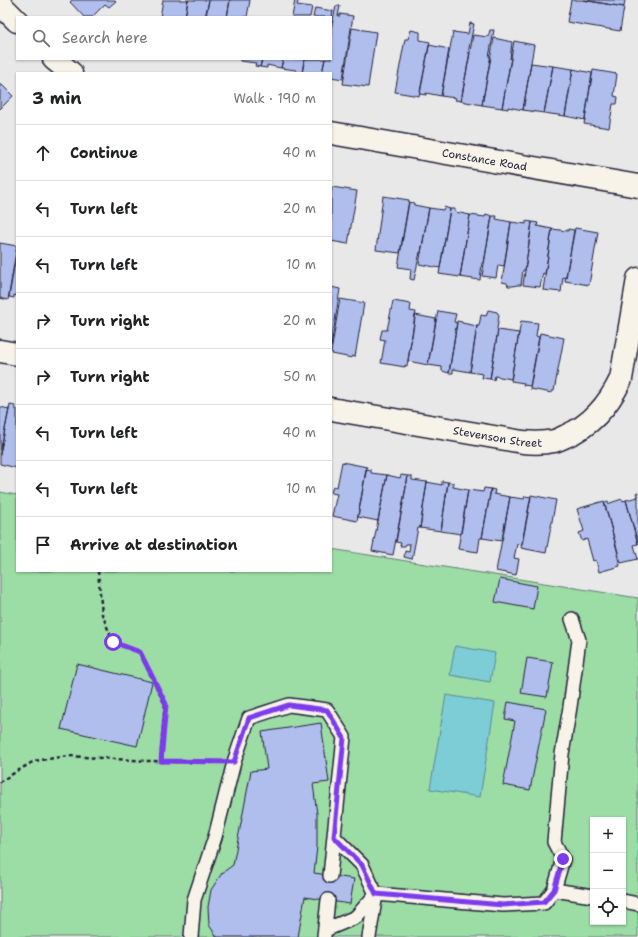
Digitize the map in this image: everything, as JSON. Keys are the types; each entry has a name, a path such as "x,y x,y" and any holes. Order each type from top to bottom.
{"street":[{"path":"0,4 16,20"},
{"path":"55,60 70,72"},
{"name":"Constance Road","path":"332,133 638,186"},
{"name":"Stevenson Street","path":"332,409 523,442 538,443 555,441 571,434 585,425 608,403 615,391 630,380 638,279"},
{"path":"0,351 16,354"}],"lane":[{"path":"376,894 503,905 544,902 554,890 563,859 554,842 562,754 579,640 572,619"},
{"path":"190,937 194,900 215,837 234,762 249,718 289,705 327,710 344,738 330,876"},
{"path":"334,837 362,865 376,894 369,937"},
{"path":"554,890 590,896"},
{"path":"324,933 356,917 376,894"},
{"path":"324,933 328,900"},
{"path":"626,902 638,904"}],"path":[{"path":"98,572 102,614 113,642 140,652 166,704 161,761"},
{"path":"0,783 34,761 68,756 161,761 234,762"}],"green space":[{"path":"0,492 16,495 16,572 332,572 332,549 638,598 638,937 0,937"}],"water":[{"path":"455,646 495,653 490,682 450,675"},
{"path":"446,695 495,703 480,797 430,789"}],"building":[{"path":"72,0 116,1 109,7 105,4 93,16 83,16 70,2"},
{"path":"163,0 188,0 185,16 160,16"},
{"path":"188,0 209,0 205,16 185,16"},
{"path":"209,0 230,0 227,16 206,16"},
{"path":"230,0 250,0 247,16 227,16"},
{"path":"295,0 300,0 298,1 297,5 312,7 310,16 292,16"},
{"path":"571,0 583,0 624,7 620,31 567,22"},
{"path":"583,0 625,0 624,7"},
{"path":"336,6 340,6 338,16 340,16 340,14 353,16 343,79 332,77 332,72 322,72 325,60 332,60 332,24"},
{"path":"315,8 333,11 332,17 313,16"},
{"path":"470,23 474,24 461,101 455,100 456,98 441,96 453,32 468,34"},
{"path":"352,28 376,32 368,87 343,84"},
{"path":"411,30 420,32 420,40 430,42 419,96 395,92 405,39 408,39"},
{"path":"490,30 494,30 489,57 491,57 482,105 461,101 473,35 488,37"},
{"path":"494,38 512,42 511,59 502,108 482,105"},
{"path":"514,41 534,45 523,110 508,107 508,109 502,108"},
{"path":"429,45 449,49 441,96 426,93 426,95 420,94"},
{"path":"262,60 260,67 255,66 256,63 240,61"},
{"path":"262,60 283,60 281,68 267,65 267,68 260,67"},
{"path":"283,60 304,60 302,72 281,68"},
{"path":"305,60 325,60 322,72 302,72"},
{"path":"531,63 553,66 544,113 523,110"},
{"path":"553,66 573,69 565,116 544,113"},
{"path":"573,69 592,73 585,120 565,116"},
{"path":"593,70 617,74 614,96 618,97 617,104 613,104 609,128 584,124"},
{"path":"0,83 13,96 0,109"},
{"path":"332,187 357,191 348,244 332,241"},
{"path":"383,196 409,200 400,253 376,250"},
{"path":"409,202 414,203 414,205 429,208 421,253 420,252 414,280 410,279 411,269 398,267"},
{"path":"444,207 450,209 440,268 419,264 429,208 443,210"},
{"path":"450,209 455,209 455,212 470,215 460,277 439,274"},
{"path":"486,214 492,216 480,280 460,277 470,215 485,217"},
{"path":"492,216 497,216 496,219 511,222 504,266 498,265 496,278 482,276"},
{"path":"526,221 532,222 525,270 523,270 521,285 508,286 507,283 502,282 511,222 526,224"},
{"path":"532,222 538,223 537,226 552,229 545,274 543,273 540,287 523,285"},
{"path":"575,228 598,232 589,285 565,281"},
{"path":"552,229 568,231 568,229 574,230 566,278 563,277 561,292 543,290"},
{"path":"0,243 16,246 16,252 8,300 0,298"},
{"path":"16,255 16,296 14,295 14,298 9,297"},
{"path":"332,287 340,289 332,341"},
{"path":"340,299 364,303 355,357 352,356 352,358 332,354"},
{"path":"393,301 411,304 410,311 416,312 407,366 405,365 405,367 381,363 385,340 380,339 382,330 387,330"},
{"path":"488,310 497,312 499,315 490,379 482,378 483,374 470,372 477,326 479,326 481,315 486,316"},
{"path":"438,311 456,314 454,322 457,323 449,373 442,371 442,367 428,365"},
{"path":"415,315 436,319 428,365 408,361"},
{"path":"457,321 477,326 470,372 453,369 453,373 449,373"},
{"path":"521,321 538,323 536,336 539,337 530,386 523,385 524,383 511,381"},
{"path":"498,330 519,333 511,379 495,376 494,380 490,379"},
{"path":"540,333 564,338 554,391 552,391 552,393 530,389"},
{"path":"10,405 15,406 16,468 0,464 0,454"},
{"path":"0,407 9,409 0,454"},
{"path":"342,462 367,467 357,521 332,516 337,494 332,493 332,490 333,486 337,487"},
{"path":"366,469 371,470 371,473 387,475 378,521 358,517"},
{"path":"387,475 400,478 401,475 408,476 393,555 372,551"},
{"path":"408,476 412,476 412,480 427,482 420,528 418,528 412,559 404,557 405,551 409,552 410,544 400,546 401,543 396,542"},
{"path":"442,481 448,482 441,531 420,528 427,482 442,485"},
{"path":"448,482 454,483 453,487 468,490 461,534 441,531"},
{"path":"484,488 491,489 478,552 458,549 468,490 483,492"},
{"path":"491,489 495,490 494,494 510,497 502,541 482,538"},
{"path":"531,495 556,500 546,553 521,548"},
{"path":"525,496 531,497 522,545 517,544 514,558 519,559 516,575 496,571 510,497 524,499"},
{"path":"638,497 638,544 626,500"},
{"path":"622,499 623,501 626,500 638,544 634,545 638,559 621,563 604,502 608,501 609,505 610,503"},
{"path":"604,501 620,566 599,572 596,560 593,561 587,539 582,541 579,533 584,531 577,509"},
{"path":"500,579 537,586 533,609 495,602"},
{"path":"527,658 553,662 547,697 521,693"},
{"path":"77,664 152,682 137,746 61,729"},
{"path":"508,702 546,709 530,790 503,785 515,721 505,719"},
{"path":"321,723 329,782 313,784 317,814 317,847 314,873 354,879 350,904 305,897 298,937 217,937 209,925 208,907 211,890 222,873 233,865 251,771 267,769 262,732"}],"route":[{"path":"113,642 140,652 166,704 161,761 234,762 249,718 289,705 327,710 344,738 334,837 362,865 376,894 503,905 544,902 554,890 563,859"}]}
